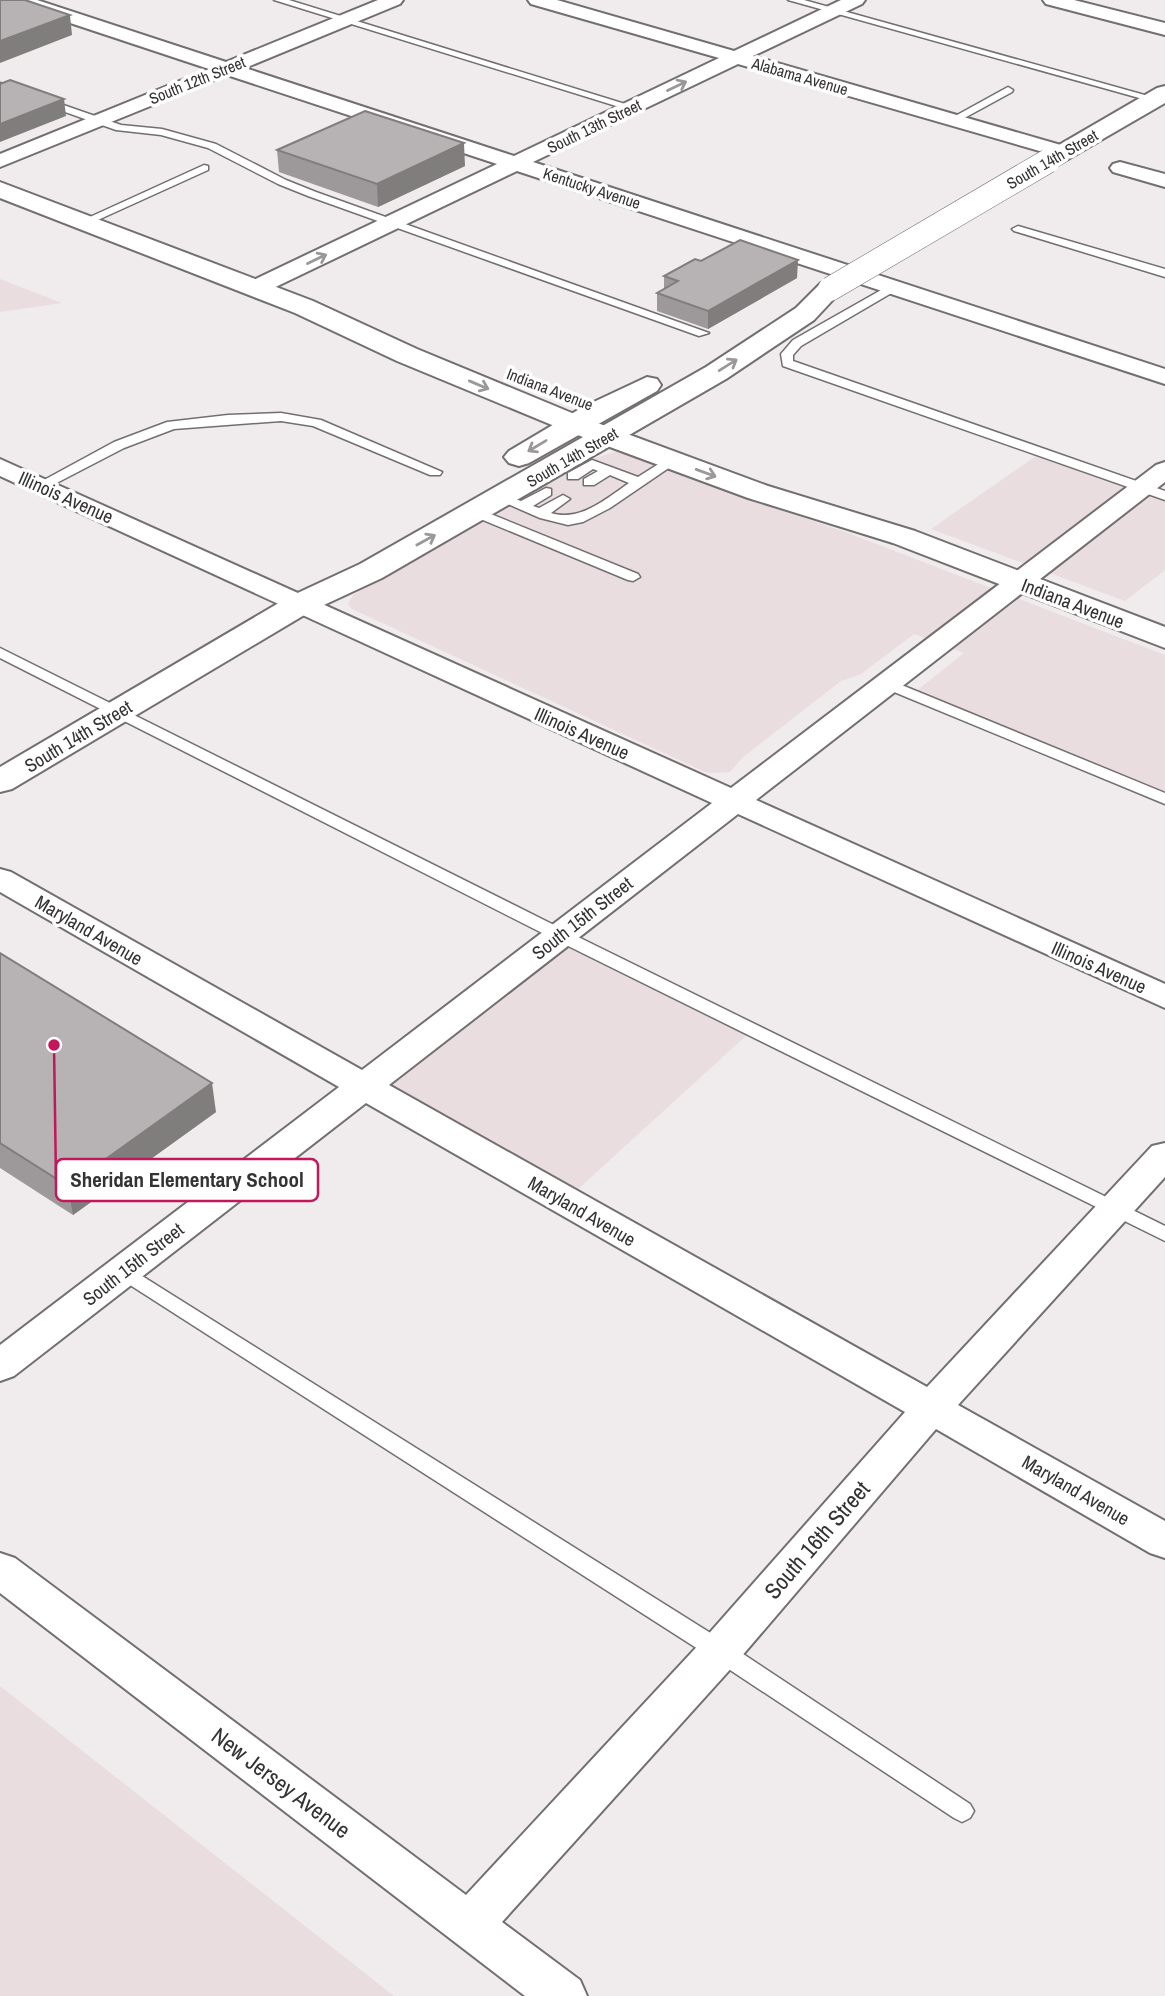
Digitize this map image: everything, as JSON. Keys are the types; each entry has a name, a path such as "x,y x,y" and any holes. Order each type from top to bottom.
{"main road":[{"name":"South 14th Street","path":"300,604 356,580 500,505 604,422 640,389 780,308 830,289 1159,96"},
{"name":"Indiana Avenue","path":"0,189 304,307 386,345 574,424"},
{"name":"South 14th Street","path":"632,421 731,364 805,314 830,289"},
{"name":"Indiana Avenue","path":"304,307 430,346 604,422 671,460 815,511 904,537 1165,638"},
{"name":"Indiana Avenue","path":"604,422 632,421 835,499 904,537"},
{"name":"South 14th Street","path":"0,782 300,604 373,548 574,424 604,422"}],"street":[{"name":"Kentucky Avenue","path":"19,0 1165,377"},
{"name":"South 12th Street","path":"0,161 394,0"},
{"name":"Alabama Avenue","path":"537,0 953,120 1056,156"},
{"name":"South 13th Street","path":"256,288 856,0"},
{"path":"1060,1 1165,29"},
{"path":"1120,168 1165,181"},
{"name":"Illinois Avenue","path":"0,467 1165,997"},
{"name":"South 15th Street","path":"0,1366 1020,582 1157,485"},
{"name":"Maryland Avenue","path":"0,879 1165,1541"},
{"name":"South 16th Street","path":"469,1925 720,1651 931,1408 1165,1155"},
{"name":"New Jersey Avenue","path":"0,1570 563,1996"}],"lane":[{"path":"279,0 633,108"},
{"path":"793,0 1159,96"},
{"path":"0,86 98,121 123,128 162,132 212,146 282,182 703,333"},
{"path":"953,120 1008,90"},
{"path":"85,222 204,168"},
{"path":"1018,229 1165,273"},
{"path":"894,288 797,343 787,354 787,363 1157,485"},
{"path":"40,486 119,445 172,425 228,419 281,417 316,423 435,471"},
{"path":"500,505 541,513 566,522 580,518 671,460"},
{"path":"573,476 592,464 638,482"},
{"path":"589,482 609,470"},
{"path":"500,505 546,492"},
{"path":"541,513 563,499"},
{"path":"500,505 633,577"},
{"path":"0,652 560,935 1165,1234"},
{"path":"887,684 1165,799"},
{"path":"123,1271 720,1651 962,1811"}],"shaded area":[{"path":"0,279 62,303 0,312"},
{"path":"615,452 637,454 737,495 848,533 1165,655 1165,794 915,692 964,653 914,634 861,674 841,681 743,757 730,772 713,773 705,772 352,609 348,604 353,595 549,482 586,461"},
{"path":"1036,456 1165,502 1165,570 1125,601 931,529"},
{"path":"560,935 748,1034 565,1201 364,1086"},
{"path":"0,1686 394,1996 0,1996"}],"building":[{"path":"0,0 25,0 70,15 0,41"},
{"path":"10,80 64,99 0,124 0,84"},
{"path":"365,111 464,143 377,184 277,150"},
{"path":"740,240 798,260 708,311 657,293 678,281 664,276 695,259 701,261"},
{"path":"0,953 212,1083 68,1186 0,1143"}],"place":[{"name":"Sheridan Elementary School","path":"54,1045"}]}
